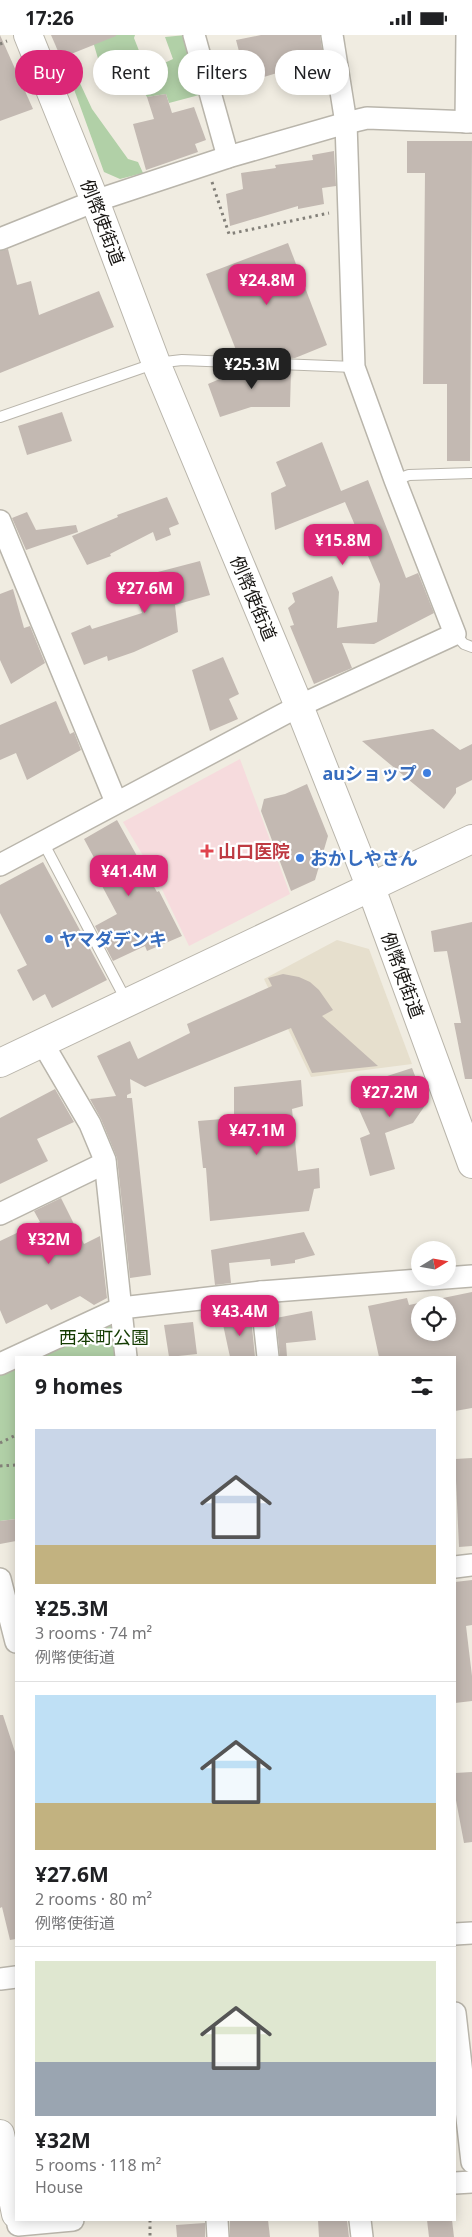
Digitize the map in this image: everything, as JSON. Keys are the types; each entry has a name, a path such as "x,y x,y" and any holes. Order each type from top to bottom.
{"main road":[{"name":"例幣使街道","path":"28,35 96,201 156,363 299,706 371,888 472,1164"},
{"path":"0,1063 472,839"},
{"path":"0,2134 15,2209"}],"street":[{"path":"194,35 228,157"},
{"path":"0,865 299,706 455,633 395,480 354,367 346,123 332,35"},
{"path":"0,239 96,201 228,157 346,123 367,118 469,122 467,35"},
{"path":"0,521 116,802"},
{"path":"42,1042 90,1124 105,1163 126,1356"},
{"path":"0,1214 105,1163"},
{"path":"17,1356 121,1308 261,1293 472,1276"},
{"path":"261,1293 268,1356"},
{"path":"0,1364 15,1357"},
{"path":"456,1567 472,1565"},
{"path":"0,1579 15,1638"},
{"path":"456,1934 472,1933"},
{"path":"0,1979 15,1977"},
{"path":"456,2022 472,2162"},
{"path":"456,2183 472,2182"},
{"path":"18,2224 60,2221"},
{"path":"217,2221 218,2237"},
{"path":"360,2221 362,2237"}],"lane":[{"path":"0,417 156,363 182,360 354,367"},
{"path":"395,480 409,475 472,473"},
{"path":"455,633 464,644 472,647"},
{"path":"43,842 127,1002"}],"path":[{"path":"210,175 229,234 349,209"},
{"path":"0,1443 15,1436"},
{"path":"0,1465 15,1465"},
{"path":"150,2221 150,2237"}],"shaded area":[{"name":"山口医院","path":"240,759 290,894 189,946 157,879 123,822"},
{"path":"337,940 369,949 412,1064 311,1077 264,979"}],"green space":[{"path":"93,35 135,35 134,38 139,50 95,50"},
{"path":"186,35 190,50 178,50 178,95 199,95 169,103 166,95 168,95 168,61 173,59 165,37"},
{"path":"83,90 92,109 128,159 138,162 143,173 120,179 104,172 76,95 83,95"},
{"name":"西本町公園","path":"121,1308 126,1356 17,1356"},
{"name":"西本町公園","path":"15,1357 15,1519 0,1521 0,1364"}],"building":[{"path":"0,35 15,69 15,95 27,95 33,109 0,121"},
{"path":"51,35 116,35 81,50 58,50"},
{"path":"261,35 320,35 322,50 275,50 275,74 265,77 265,50 239,50 236,40"},
{"path":"166,95 172,113 194,107 206,140 195,144 198,152 146,170 133,124 154,119 147,97"},
{"path":"407,141 472,141 470,461 447,461 447,384 423,384 425,173 407,173"},
{"path":"334,151 336,186 322,188 324,204 298,209 298,206 230,226 226,194 243,189 241,173 276,168 275,165 313,160 312,155"},
{"path":"288,243 327,345 295,358 238,355 206,274"},
{"path":"8,249 17,285 31,281 39,315 99,291 114,327 0,373 0,251"},
{"path":"243,369 291,371 290,407 251,407 220,417 208,384"},
{"path":"62,412 72,441 27,455 18,426"},
{"path":"322,442 341,491 368,480 406,578 418,573 434,613 374,644 342,643 352,668 314,684 290,626 294,625 288,608 295,602 292,593 332,576 339,592 337,628 377,622 380,584 345,502 275,530 271,493 286,486 276,462"},
{"path":"167,497 179,524 169,528 171,535 156,541 153,532 110,554 111,556 87,565 72,536 118,517 117,515"},
{"path":"27,512 36,530 76,525 78,532 26,550 12,518"},
{"path":"200,561 210,595 175,605 178,632 134,652 108,661 107,656 84,665 71,633 90,625 92,629 142,613 131,579"},
{"path":"13,589 24,628 30,626 45,663 11,684 0,660 0,594"},
{"path":"223,657 239,694 229,699 238,719 210,731 192,670"},
{"path":"56,701 70,734 74,732 81,750 27,780 16,753 0,760 0,725"},
{"name":"auショップ","path":"433,729 460,750 472,744 472,780 456,788 456,793 444,809 362,741"},
{"name":"おかしやさん","path":"307,784 328,836 315,880 291,891 261,811 264,799 285,794"},
{"path":"117,820 157,892 159,891 182,936 147,951 145,946 113,961 95,926 117,914 94,871 99,867 84,839"},
{"name":"ヤマダデンキ","path":"43,862 107,980 52,1008 45,994 33,1001 17,970 27,965 0,913 0,885"},
{"path":"472,922 472,1079 465,1079 454,1023 461,1023 447,951 434,952 431,931"},
{"path":"283,974 299,977 310,982 319,990 333,1010 322,1016 378,1066 312,1073 291,1028 145,1087 130,1079 131,1093 127,1095 127,1098 132,1098 151,1275 130,1278 117,1158 101,1119 90,1099 116,1096 97,1056 130,1041 138,1059 190,1033 187,1024 272,986 268,978"},
{"path":"412,1068 426,1104 413,1123 385,1133 395,1169 370,1176 360,1138 370,1134 357,1105 385,1097 381,1078"},
{"path":"301,1080 303,1106 292,1109 298,1171 319,1168 320,1188 314,1189 309,1211 210,1221 206,1168 203,1168 198,1121 234,1118 234,1087"},
{"path":"55,1089 74,1122 37,1139 48,1161 0,1184 0,1118"},
{"path":"61,1198 84,1244 100,1236 107,1298 94,1305 80,1296 51,1310 47,1304 6,1324 0,1310 0,1241 40,1222 34,1211"},
{"path":"304,1232 315,1255 295,1260 295,1263 271,1266 270,1259 229,1263 231,1283 215,1285 211,1250"},
{"path":"472,1292 472,1408 456,1411 456,1356 379,1356 368,1306 407,1298 409,1305 411,1305 411,1341 456,1341 456,1296 453,1296"},
{"path":"312,1311 316,1340 286,1343 287,1356 280,1356 276,1318"},
{"path":"251,1317 255,1356 230,1356 222,1320"},
{"path":"193,1322 197,1354 169,1356 164,1325"},
{"path":"472,1458 472,1546 459,1547 456,1459"},
{"path":"15,1519 15,1541 0,1544 0,1521"},
{"path":"472,1580 472,1625 466,1626 472,1676 472,1701 456,1703 456,1582"},
{"path":"0,1715 3,1715 15,1752 15,1939 10,1940 2,1907 0,1908"},
{"path":"472,1772 472,1842 464,1843 456,1800 456,1773"},
{"path":"230,2221 268,2221 270,2237 230,2237"},
{"path":"318,2221 347,2221 349,2237 319,2237"},
{"path":"427,2221 452,2221 454,2237 429,2237"},
{"path":"205,2223 205,2237 177,2237 176,2225"}],"place":[{"name":"auショップ","path":"427,773"},
{"name":"山口医院","path":"207,851"},
{"name":"おかしやさん","path":"300,858"},
{"name":"ヤマダデンキ","path":"49,939"}]}
